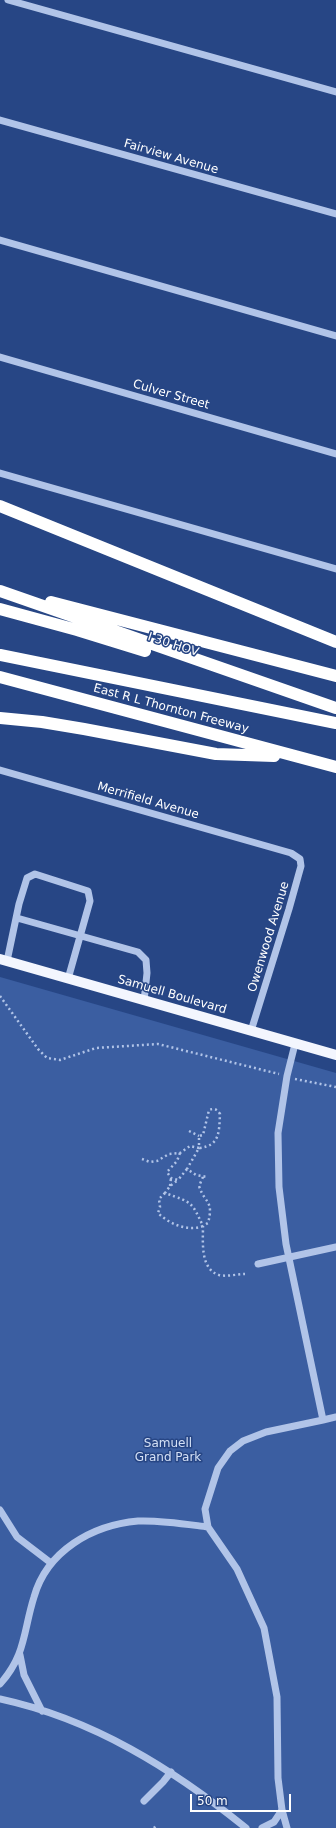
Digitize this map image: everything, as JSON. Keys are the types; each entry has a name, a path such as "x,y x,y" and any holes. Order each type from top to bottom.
{"highway":[{"path":"0,506 336,642"},
{"path":"0,590 336,676"},
{"path":"0,590 336,709"},
{"name":"I 30 HOV","path":"0,609 77,630 336,709"},
{"path":"0,655 336,723"},
{"name":"East R L Thornton Freeway","path":"0,677 294,757 336,767"},
{"path":"0,718 42,722 216,754 294,757"}],"main road":[{"name":"Samuell Boulevard","path":"3,960 336,1055"}],"street":[{"path":"8,0 336,92"},
{"name":"Fairview Avenue","path":"0,120 336,214"},
{"path":"0,240 336,336"},
{"name":"Culver Street","path":"0,357 336,454"},
{"path":"0,473 336,569"},
{"name":"Merrifield Avenue","path":"0,770 291,853"},
{"name":"Owenwood Avenue","path":"251,1030 290,909 301,866 300,859 291,853"},
{"path":"3,960 17,918 19,904 27,878 35,874 88,891 90,901 68,979"},
{"path":"17,918 138,952 146,960 147,973 144,1001"},
{"path":"295,1044 287,1076 278,1133 277,1162 282,1216 289,1257 324,1420"},
{"path":"258,1264 336,1247"},
{"path":"287,1828 282,1810 278,1778 277,1697 264,1628 237,1569 208,1527 205,1509 218,1468 230,1451 243,1440 266,1432 336,1417"},
{"path":"0,1510 17,1537 51,1564"},
{"path":"0,1684 10,1673 20,1654 34,1596 42,1576 58,1555 78,1541 98,1530 118,1524 139,1521 208,1527"},
{"path":"20,1654 24,1675 42,1711"},
{"path":"0,1699 42,1711 114,1740 171,1772 212,1800 246,1828"},
{"path":"144,1801 171,1772"},
{"path":"262,1828 274,1822 282,1810"}],"path":[{"path":"0,996 38,1049 47,1058 53,1060 60,1060 96,1048 158,1044 336,1087"},
{"path":"178,1180 171,1178 167,1172 176,1161 180,1153 190,1146 199,1148 211,1146 215,1142 218,1136 220,1121 220,1114 218,1110 209,1110 203,1135 199,1136"},
{"path":"189,1131 199,1136"},
{"path":"199,1136 199,1148 187,1169 159,1199 160,1207 158,1213 172,1223 188,1228 196,1228 208,1223 210,1208 209,1202 199,1186 203,1177"},
{"path":"142,1159 155,1162 169,1154 180,1153"},
{"path":"187,1169 203,1177 207,1177"},
{"path":"170,1186 171,1178"},
{"path":"165,1193 184,1199 193,1206 198,1214 203,1226 204,1251 207,1264 211,1270 225,1276 245,1274"},
{"path":"154,1828 157,1824"}],"green space":[{"name":"Samuell Grand Park","path":"0,977 336,1073 336,1828 0,1828"}]}
